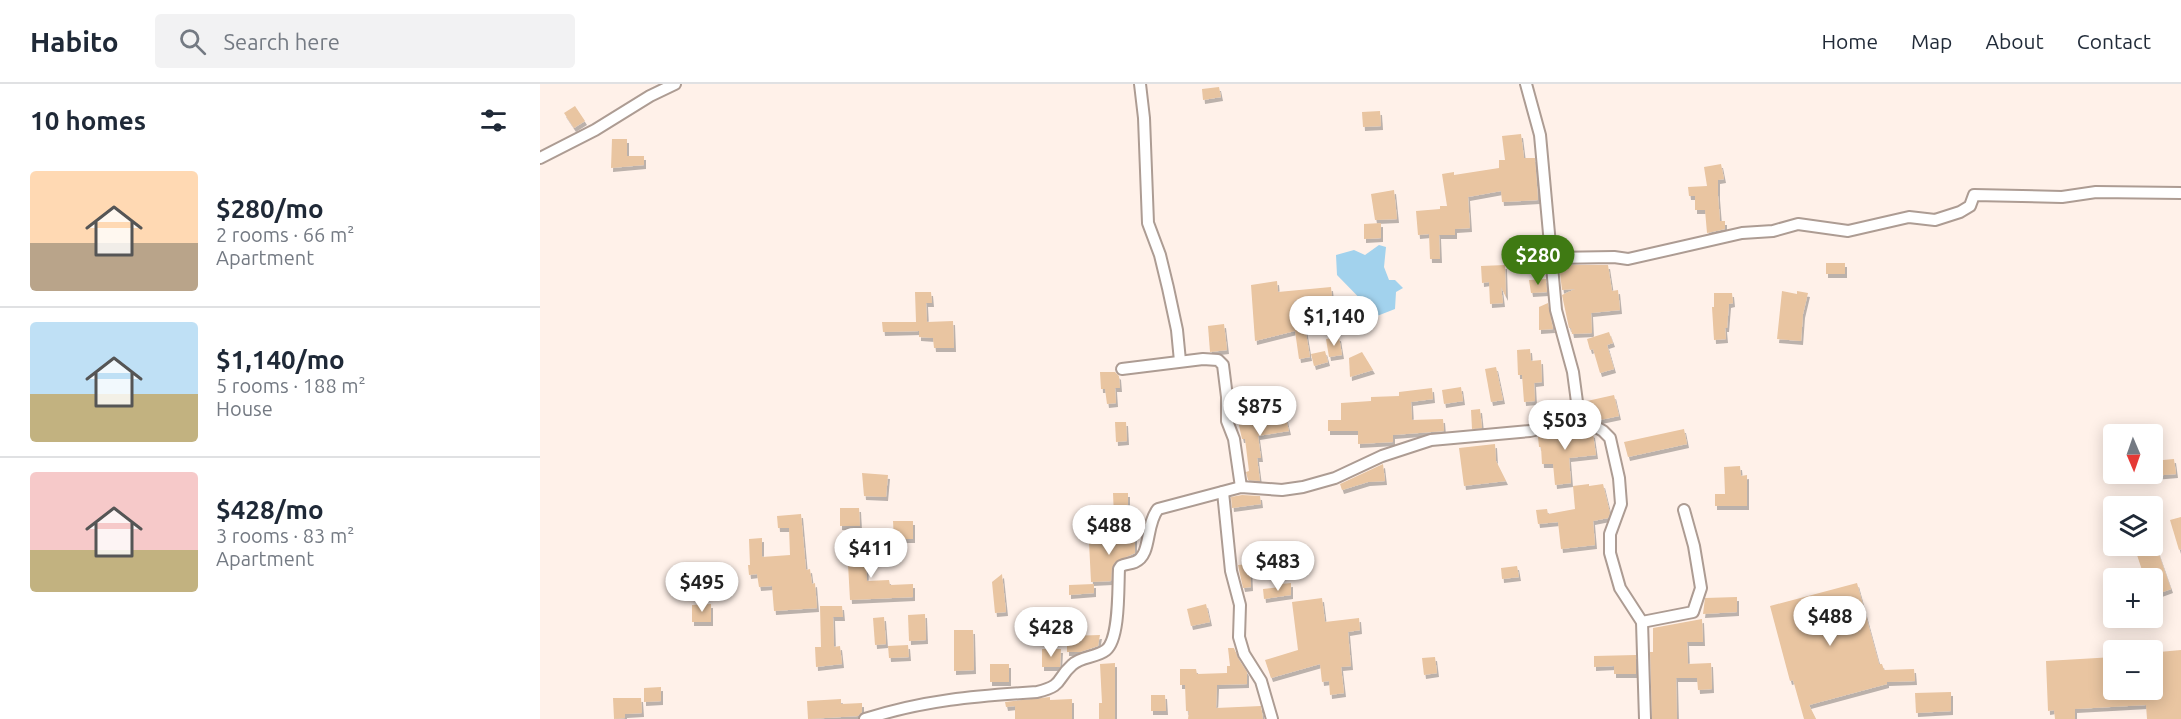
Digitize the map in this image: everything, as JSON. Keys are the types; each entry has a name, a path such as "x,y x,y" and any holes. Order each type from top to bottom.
{"street":[{"path":"540,158 595,130 650,96 675,84"},
{"path":"1140,84 1144,118 1148,223 1160,255 1168,288 1177,330 1180,361"},
{"path":"1526,84 1540,135 1556,310 1573,372 1580,417 1610,438 1619,478 1621,504 1610,534 1610,553 1620,588 1642,622 1645,719"},
{"path":"1551,258 1614,257 1628,260 1742,233 1773,231 1798,224 1848,231 1909,217 1935,220 1960,212 1970,206 1974,195 2062,197 2096,192 2181,193"},
{"path":"1122,369 1213,358 1223,365 1227,421 1234,438 1241,488"},
{"path":"865,719 894,709 936,700 1037,692 1053,688 1071,665 1080,659 1104,652 1111,645 1115,632 1119,569 1121,566 1137,561 1142,556 1146,549 1152,516 1158,509 1241,488 1282,490 1302,487 1335,478 1382,456 1420,442 1530,431 1563,424 1580,417"},
{"path":"1223,492 1231,571 1240,605 1239,637 1244,654 1261,681 1272,719"},
{"path":"1642,622 1693,612 1701,588 1694,546 1684,510"}],"water":[{"path":"1379,245 1386,247 1384,267 1389,280 1395,280 1403,288 1396,292 1395,309 1377,316 1337,275 1336,255 1354,250 1365,255"}],"building":[{"path":"1219,87 1221,97 1203,100 1202,89"},
{"path":"575,106 585,121 574,128 564,113"},
{"path":"1380,111 1381,126 1363,127 1362,112"},
{"path":"1521,134 1524,158 1535,158 1538,200 1502,202 1501,191 1468,197 1470,228 1455,229 1455,235 1439,235 1440,259 1430,259 1429,234 1418,235 1416,211 1440,209 1440,206 1447,206 1442,174 1454,172 1454,175 1499,168 1499,160 1505,160 1502,136"},
{"path":"612,139 627,139 627,156 644,156 644,165 611,168"},
{"path":"1721,164 1724,179 1718,180 1718,196 1720,221 1725,221 1725,229 1707,233 1705,210 1695,210 1695,196 1689,196 1688,187 1707,186 1704,167"},
{"path":"1394,190 1397,219 1375,220 1371,194"},
{"path":"1381,223 1381,238 1364,239 1364,224"},
{"path":"1826,263 1845,263 1845,274 1826,274"},
{"path":"1505,265 1506,297 1501,287 1503,303 1490,304 1489,282 1482,283 1481,266"},
{"path":"1559,265 1608,265 1612,291 1618,290 1620,310 1591,313 1592,333 1572,334 1562,295 1575,289 1562,290"},
{"path":"1546,279 1547,292 1531,293 1529,280"},
{"path":"1277,281 1278,292 1331,287 1332,297 1294,301 1305,327 1310,357 1299,359 1295,331 1255,341 1251,285"},
{"path":"1782,291 1797,294 1797,291 1808,293 1803,314 1801,341 1777,339"},
{"path":"915,292 931,292 932,303 926,303 927,322 953,321 954,348 934,348 933,338 919,337 919,331 883,332 882,322 916,322"},
{"path":"1714,293 1732,293 1733,303 1729,304 1727,328 1725,328 1726,339 1714,340 1712,307 1714,307"},
{"path":"1548,303 1553,329 1539,330 1539,307"},
{"path":"1224,324 1227,350 1210,352 1208,326"},
{"path":"1609,332 1613,343 1607,345 1614,369 1600,373 1593,349 1590,350 1587,339"},
{"path":"1339,337 1342,355 1329,357 1326,339"},
{"path":"1530,349 1531,361 1541,360 1542,382 1534,383 1535,401 1524,402 1522,375 1518,375 1517,350"},
{"path":"1325,351 1328,362 1314,366 1311,354"},
{"path":"1362,352 1373,370 1350,377 1349,358"},
{"path":"1496,367 1503,400 1491,402 1485,369"},
{"path":"1100,372 1115,372 1119,376 1120,388 1115,388 1116,403 1107,404 1105,389 1101,389"},
{"path":"1461,387 1463,401 1444,404 1442,390"},
{"path":"1432,388 1433,399 1411,402 1412,420 1443,419 1444,431 1393,435 1393,442 1358,444 1358,431 1328,431 1328,420 1341,420 1341,403 1371,401 1371,397 1399,396 1399,392"},
{"path":"1614,395 1619,416 1600,420 1590,415 1587,401"},
{"path":"1480,409 1482,428 1472,429 1471,410"},
{"path":"1284,410 1289,431 1258,436 1261,458 1257,458 1260,481 1248,480 1245,439 1242,439 1238,421"},
{"path":"1115,422 1126,422 1127,441 1116,442"},
{"path":"1573,428 1573,433 1588,431 1593,434 1596,455 1569,458 1571,483 1555,485 1553,464 1542,464 1538,437"},
{"path":"1684,429 1687,444 1628,457 1624,442"},
{"path":"1495,444 1496,461 1506,481 1464,486 1459,448"},
{"path":"2174,459 2176,474 2163,475 2163,460"},
{"path":"1383,464 1385,481 1368,482 1342,490 1340,484"},
{"path":"1740,466 1741,476 1747,475 1747,506 1715,506 1715,494 1725,494 1724,467"},
{"path":"862,473 888,475 886,497 864,496"},
{"path":"1589,484 1589,486 1603,484 1610,513 1608,518 1593,521 1595,545 1561,549 1558,522 1538,524 1536,510 1547,509 1548,514 1575,509 1573,486"},
{"path":"1113,493 1128,493 1128,517 1114,517"},
{"path":"1260,496 1261,504 1232,508 1231,497"},
{"path":"840,508 859,508 860,526 840,526"},
{"path":"801,514 806,570 810,569 812,584 815,583 817,608 774,611 772,586 759,587 757,574 749,575 749,539 762,538 762,557 790,555 789,528 778,528 777,516"},
{"path":"2181,517 2181,549 2179,550 2170,520"},
{"path":"893,521 913,521 913,539 894,539"},
{"path":"1116,535 1135,535 1135,553 1115,562 1111,581 1091,582 1089,542 1116,539"},
{"path":"852,543 871,543 872,561 866,561 867,581 889,580 890,585 913,584 913,597 850,600 848,564 852,564"},
{"path":"2137,556 2159,556 2171,589 2163,592 2163,568 2141,568"},
{"path":"1250,564 1251,587 1243,588 1238,565"},
{"path":"1517,566 1519,577 1502,579 1501,568"},
{"path":"1002,574 1006,612 995,613 992,582"},
{"path":"1291,583 1291,595 1264,599 1263,589 1281,587 1281,584"},
{"path":"1857,583 1879,664 1882,664 1884,670 1914,669 1915,681 1887,682 1887,684 1809,705 1816,719 1804,719 1793,680 1790,681 1770,606"},
{"path":"1094,584 1094,593 1069,595 1069,585"},
{"path":"1737,597 1737,612 1703,614 1705,598"},
{"path":"1322,598 1325,622 1359,618 1360,630 1348,632 1351,666 1341,667 1344,693 1330,695 1329,681 1322,682 1320,664 1271,678 1265,660 1298,650 1292,602"},
{"path":"711,604 711,622 692,622 692,605"},
{"path":"1206,604 1210,622 1191,626 1187,609"},
{"path":"820,606 842,606 843,617 833,617 834,647 840,646 842,664 816,667 815,647 821,647"},
{"path":"925,614 926,640 909,641 908,615"},
{"path":"884,617 886,644 875,645 873,618"},
{"path":"1702,619 1703,642 1687,642 1688,664 1711,663 1712,689 1698,690 1697,678 1676,678 1677,719 1652,719 1650,652 1653,652 1653,628"},
{"path":"954,630 973,630 974,670 954,671"},
{"path":"1100,635 1098,646 1080,652 1067,652 1067,636"},
{"path":"908,645 909,657 889,658 888,646"},
{"path":"1228,648 1234,648 1247,672 1247,684 1217,685 1216,708 1261,706 1263,719 1188,719 1185,685 1180,685 1180,669 1196,669 1197,674 1227,673 1227,666 1230,666"},
{"path":"1042,649 1061,649 1060,667 1042,667"},
{"path":"2181,650 2181,719 2147,719 2146,705 2075,709 2075,719 2055,719 2054,710 2048,711 2046,661 2103,658 2103,700 2163,700 2163,652"},
{"path":"1636,655 1636,674 1614,674 1614,666 1594,667 1594,656"},
{"path":"1435,657 1437,673 1424,675 1422,658"},
{"path":"1115,663 1115,719 1099,719 1099,703 1102,703 1100,664"},
{"path":"990,664 1009,664 1009,682 990,682"},
{"path":"661,687 661,701 644,702 644,688"},
{"path":"1951,692 1951,711 1916,713 1915,693"},
{"path":"1151,695 1165,695 1166,711 1151,711"},
{"path":"1050,697 1050,700 1072,699 1072,719 1015,719 1015,706 1006,707 1005,702"},
{"path":"613,698 641,698 642,713 625,714 625,718 614,719"},
{"path":"841,699 841,704 862,703 862,712 858,716 808,719 807,701"}]}
